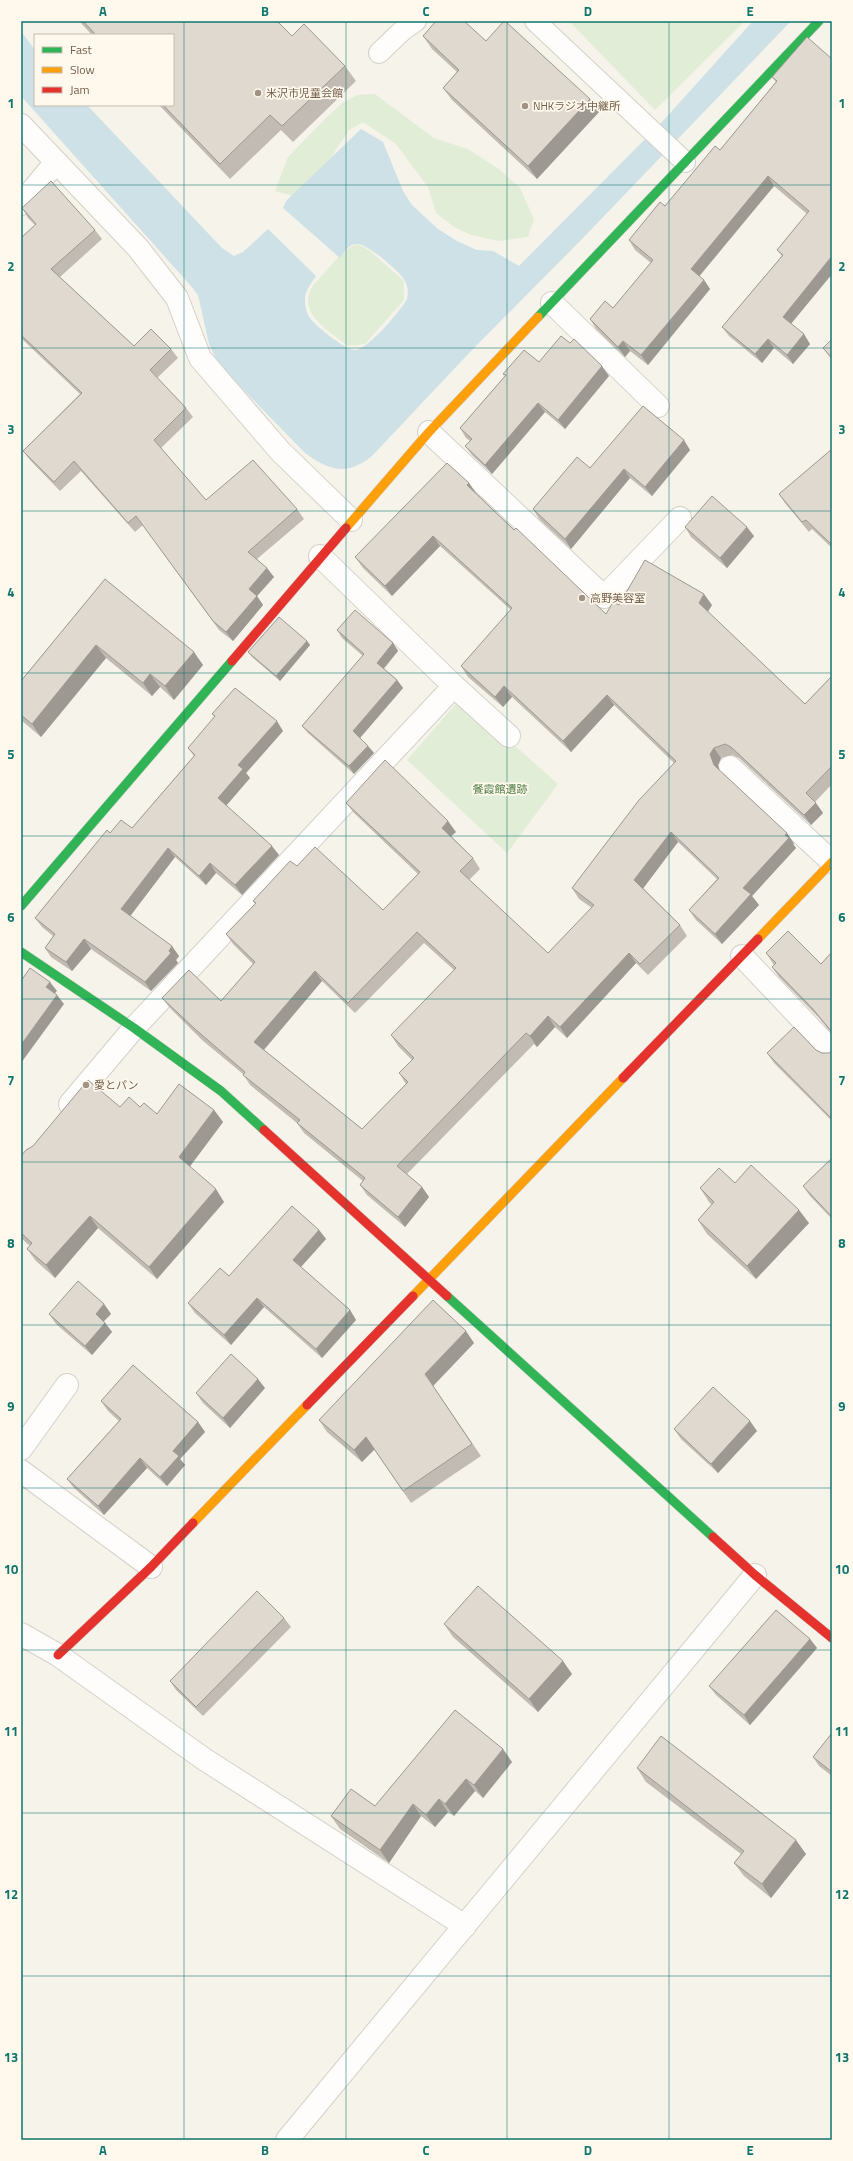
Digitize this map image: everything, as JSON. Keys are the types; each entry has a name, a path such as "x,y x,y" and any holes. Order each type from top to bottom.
{"street":[{"path":"21,906 320,556 429,432 819,21"},
{"path":"21,125 138,248 177,298 200,358 280,451 352,520"},
{"path":"21,204 56,162"},
{"path":"552,303 658,406"},
{"path":"429,432 604,597 680,518"},
{"path":"320,556 454,686 509,736"},
{"path":"58,1119 134,1028 454,686"},
{"path":"58,1655 151,1567 832,862 730,767"},
{"path":"21,952 134,1028 222,1092 755,1575 829,1630"},
{"path":"742,956 832,1051"},
{"path":"21,1449 67,1385"},
{"path":"21,1471 151,1567"},
{"path":"287,2140 755,1575"},
{"path":"21,1634 58,1655 204,1759 465,1926"}],"lane":[{"path":"379,53 403,30 416,21"},
{"path":"535,21 685,162"}],"green space":[{"path":"569,21 745,21 655,110"},
{"path":"375,94 434,138 468,149 499,169 520,188 534,219 528,237 498,241 471,235 454,227 436,213 428,187 396,144 363,122 349,130 328,162 293,196 275,191 288,157 324,120 342,103 357,95"},
{"path":"357,244 369,250 404,281 404,300 365,344 348,346 326,329 313,315 309,307 308,298 314,284 340,255"},
{"name":"餐霞館遺跡","path":"461,698 558,784 507,853 407,760"}],"shaded area":[{"path":"753,21 791,21 583,238 472,350 372,456 354,466 346,469 338,469 322,464 305,453 219,365 209,344 198,295 21,96 21,31 34,49 34,106 88,106 222,248 234,256 243,252 268,229 316,276 308,288 305,298 309,317 318,327 332,338 352,350 362,348 369,343 397,313 408,296 405,281 397,271 383,259 362,245 352,245 347,248 340,258 283,208 286,201 361,129 383,142 403,191 412,205 438,229 457,241 477,250 493,251 519,266 662,122"}],"building":[{"name":"米沢市児童会館","path":"83,21 277,21 292,36 304,24 345,66 282,126 270,115 220,164 164,106 174,106 174,34 95,34"},
{"name":"NHKラジオ中継所","path":"436,21 464,21 486,41 505,21 590,99 528,166 443,88 459,70 423,36"},
{"path":"807,37 832,59 832,256 783,317 804,334 787,355 768,339 755,354 722,327 783,255 777,250 809,211 768,176 691,269 704,280 641,355 623,341 618,347 590,319 605,301 613,308 653,260 629,240 660,202 665,206 715,146 720,150 777,81 772,77"},
{"path":"51,181 95,230 51,269 134,346 151,329 171,349 150,370 186,408 154,440 206,500 253,460 297,509 248,552 267,568 249,589 257,596 226,632 213,621 136,516 128,523 74,461 54,482 23,451 82,393 21,335 21,238 36,224 22,208"},
{"path":"561,336 570,343 574,339 602,366 558,420 538,403 485,465 465,446 472,439 460,428 506,375 503,374 524,350 539,362"},
{"path":"832,339 832,358 823,348"},
{"path":"643,406 684,440 645,487 624,469 565,539 533,509 577,457 590,468"},
{"path":"832,449 832,545 806,520 802,522 779,494"},
{"path":"447,463 469,483 467,485 514,530 516,528 606,614 613,602 619,605 645,560 704,594 699,603 805,704 832,676 832,766 806,793 816,803 804,815 731,747 725,744 714,748 710,754 714,765 787,833 785,835 789,838 743,888 751,894 715,934 689,910 719,878 671,832 634,880 680,925 640,964 629,953 560,1027 548,1016 530,1036 526,1033 397,1166 422,1187 398,1217 360,1185 365,1178 297,1123 300,1120 243,1075 245,1072 162,998 189,970 221,1001 255,962 226,934 256,903 253,901 290,861 297,866 315,847 383,910 420,872 346,803 385,760 448,821 442,828 473,858 460,871 548,953 594,905 572,888 639,800 676,761 607,695 563,741 504,686 495,697 461,666 512,608 433,536 385,586 355,557","holes":["417,932 456,968 391,1035 414,1058 399,1073 408,1082 362,1129 254,1042 315,971 348,1003"]},
{"path":"712,496 747,527 720,558 685,527"},
{"path":"105,579 194,652 165,686 150,674 143,683 96,645 32,724 21,715 21,681"},
{"path":"355,610 393,643 377,663 397,680 353,731 368,746 349,766 302,726 364,654 337,630"},
{"path":"279,617 307,641 276,676 248,652"},
{"path":"235,688 277,721 238,765 243,769 218,798 272,846 235,885 210,863 199,876 168,848 121,909 172,946 169,951 171,953 145,982 84,939 66,962 45,948 55,934 35,918 107,830 110,833 121,820 132,828 195,755 188,748 215,716 212,714"},
{"path":"788,931 821,964 832,952 832,1032 812,1008 772,967 776,963 766,953"},
{"path":"30,968 50,982 46,987 57,995 21,1045 21,981"},
{"path":"794,1027 816,1050 822,1053 829,1053 832,1051 832,1119 767,1053"},
{"path":"88,1080 120,1107 129,1097 140,1107 144,1103 157,1114 179,1084 214,1110 179,1157 216,1189 149,1267 90,1216 46,1265 27,1249 32,1243 21,1233 21,1156 26,1150 33,1146"},
{"path":"832,1158 832,1217 803,1186"},
{"path":"751,1165 799,1210 747,1266 698,1220 714,1202 700,1188 719,1168 735,1183"},
{"path":"292,1206 319,1230 293,1260 350,1310 316,1349 257,1298 224,1335 188,1303 220,1268 229,1276"},
{"path":"78,1281 104,1304 96,1314 105,1323 85,1346 49,1314"},
{"path":"433,1300 466,1331 425,1374 472,1444 403,1491 366,1437 354,1450 319,1420"},
{"path":"231,1354 258,1379 223,1418 196,1393"},
{"path":"133,1365 198,1422 173,1451 179,1456 160,1477 140,1458 98,1506 67,1479 121,1419 101,1401"},
{"path":"713,1387 750,1421 711,1464 674,1429"},
{"path":"478,1586 563,1661 529,1699 444,1624"},
{"path":"257,1591 284,1618 196,1707 170,1681"},
{"path":"776,1610 810,1639 744,1715 709,1686"},
{"path":"455,1710 503,1749 474,1785 466,1779 445,1804 439,1799 426,1815 413,1804 380,1850 331,1816 351,1789 375,1806"},
{"path":"832,1733 832,1772 813,1757"},
{"path":"661,1736 796,1840 762,1884 734,1863 744,1851 637,1768"}],"traffic: fast":[{"path":"538,317 819,21"},
{"path":"21,906 232,661"},
{"path":"21,952 134,1028 221,1091 264,1130"},
{"path":"447,1296 713,1537"}],"traffic: slow":[{"path":"346,528 429,432 538,317"},
{"path":"758,939 832,862"},
{"path":"413,1296 623,1078"},
{"path":"193,1523 307,1405"}],"traffic: jam":[{"path":"232,661 346,528"},
{"path":"623,1078 758,939"},
{"path":"264,1130 447,1296"},
{"path":"307,1405 413,1296"},
{"path":"58,1655 151,1567 193,1523"},
{"path":"713,1537 755,1575 832,1638"}],"place":[{"name":"米沢市児童会館","path":"258,93"},
{"name":"NHKラジオ中継所","path":"525,106"},
{"name":"高野美容室","path":"582,598"},
{"name":"愛とパン","path":"86,1085"}]}
